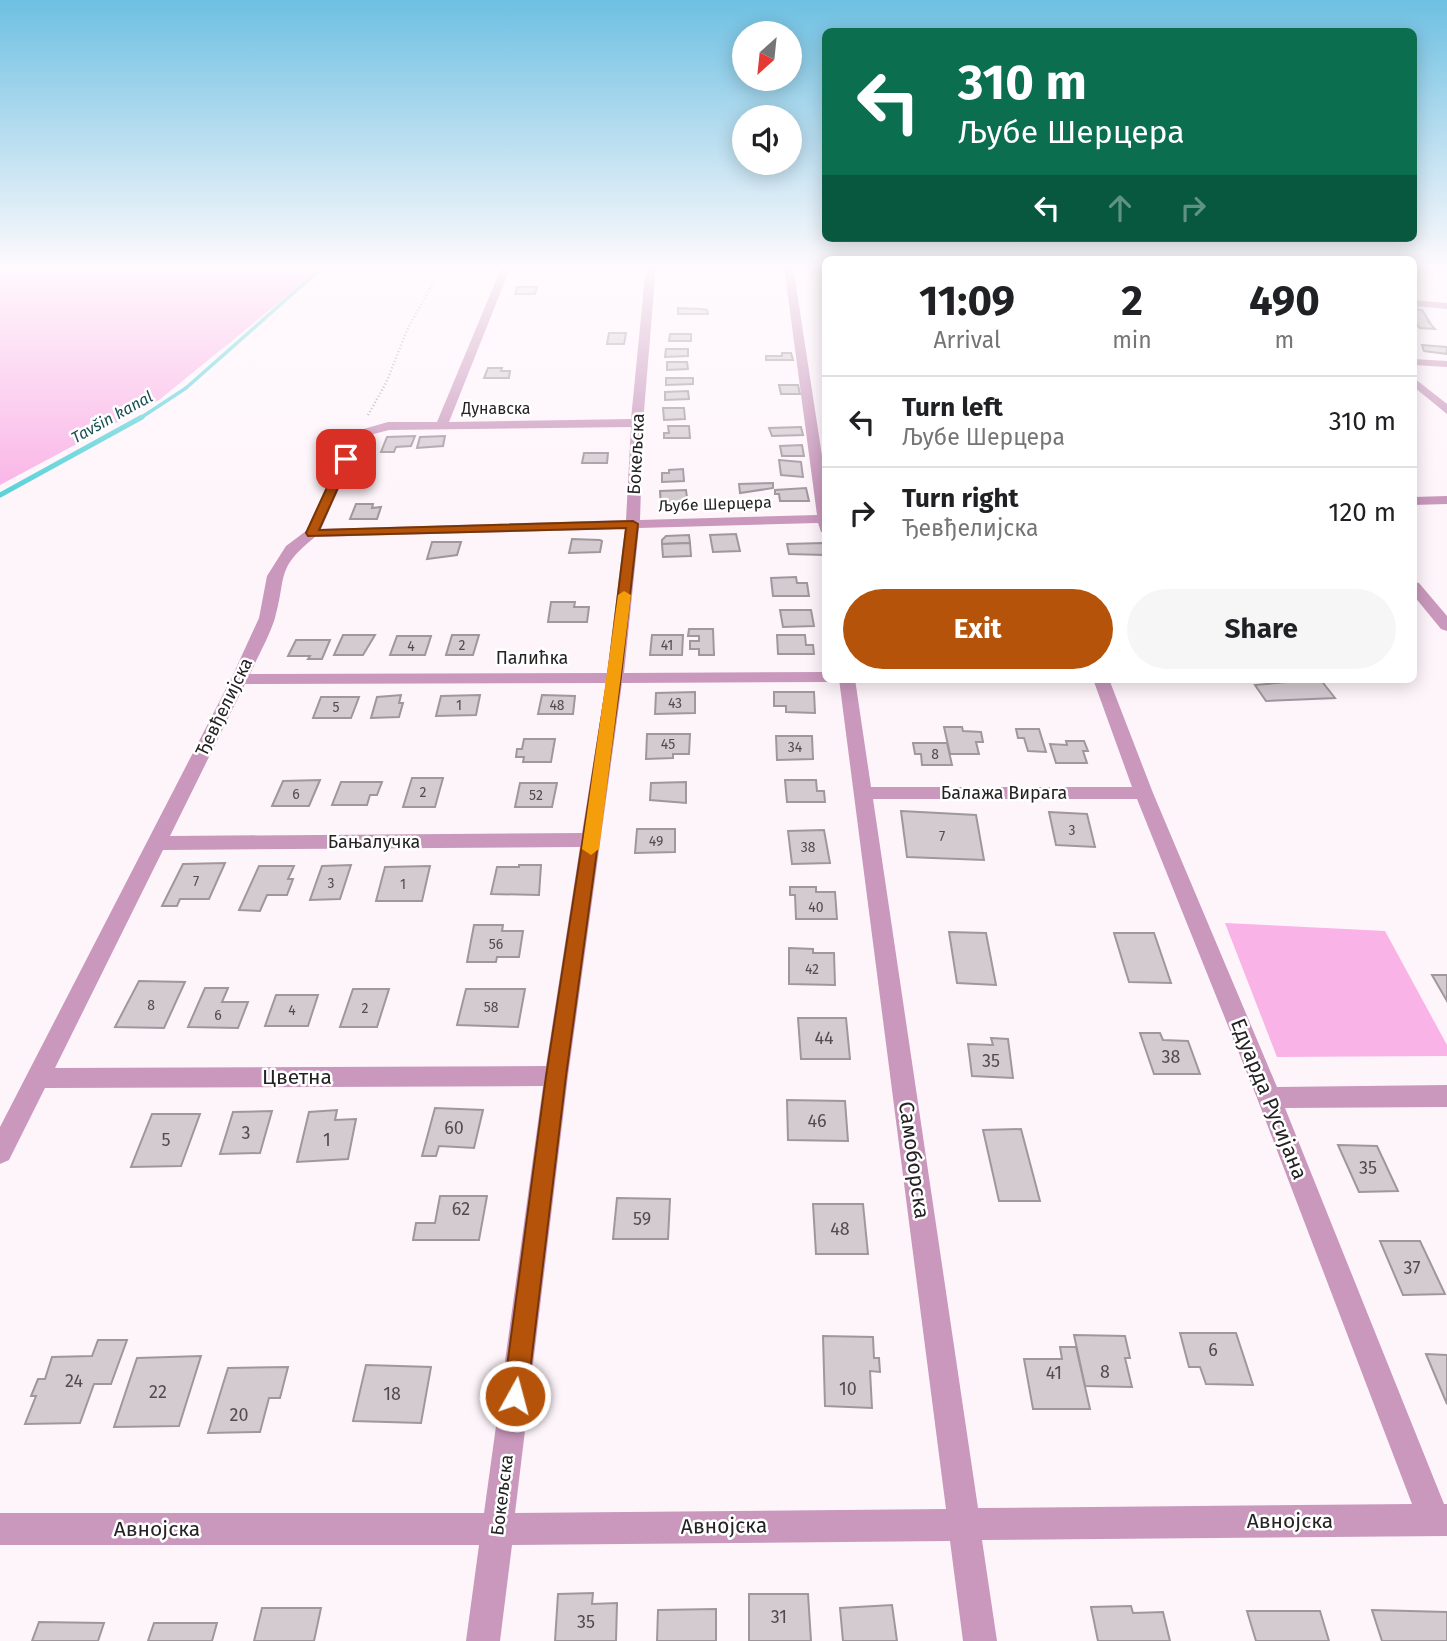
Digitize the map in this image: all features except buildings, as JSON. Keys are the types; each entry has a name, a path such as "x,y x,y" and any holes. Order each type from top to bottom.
{"street":[{"path":"442,424 475,343"},
{"name":"Бокељска","path":"483,1641 556,1076 615,676 633,524 637,423 644,343"},
{"path":"800,343 822,494"},
{"path":"1417,362 1447,364"},
{"path":"1417,384 1447,410"},
{"name":"Дунавска","path":"357,435 370,429 388,426 637,423"},
{"name":"Ђевђелијска","path":"0,1152 239,678 267,618 274,576 290,549 312,533 357,435"},
{"path":"1417,502 1447,500"},
{"name":"Љубе Шерцера","path":"312,533 633,524 822,522"},
{"path":"1417,590 1447,626"},
{"name":"Палићка","path":"239,678 822,677"},
{"name":"Самоборска","path":"848,683 981,1641"},
{"name":"Едуарда Русијана","path":"1103,683 1144,793 1440,1520"},
{"name":"Балажа Вирага","path":"863,793 1144,793"},
{"name":"Бањалучка","path":"156,843 592,840"},
{"name":"Цветна","path":"37,1078 556,1076"},
{"path":"1269,1098 1447,1096"},
{"name":"Авнојска","path":"0,1529 498,1529 1440,1520"}],"path":[{"path":"357,435 386,383 402,343"}],"shaded area":[{"path":"0,343 230,343 159,400 0,485"},
{"path":"1225,923 1385,931 1447,1045 1447,1056 1277,1057"}],"waterway":[{"name":"Tavšin kanal","path":"139,419 186,388 237,343"},
{"name":"Tavšin kanal","path":"0,495 142,417"}],"slow traffic":[{"path":"591,849 624,595"}],"route":[{"path":"346,459 312,533 633,524 615,676 556,1076 515,1396"}]}
